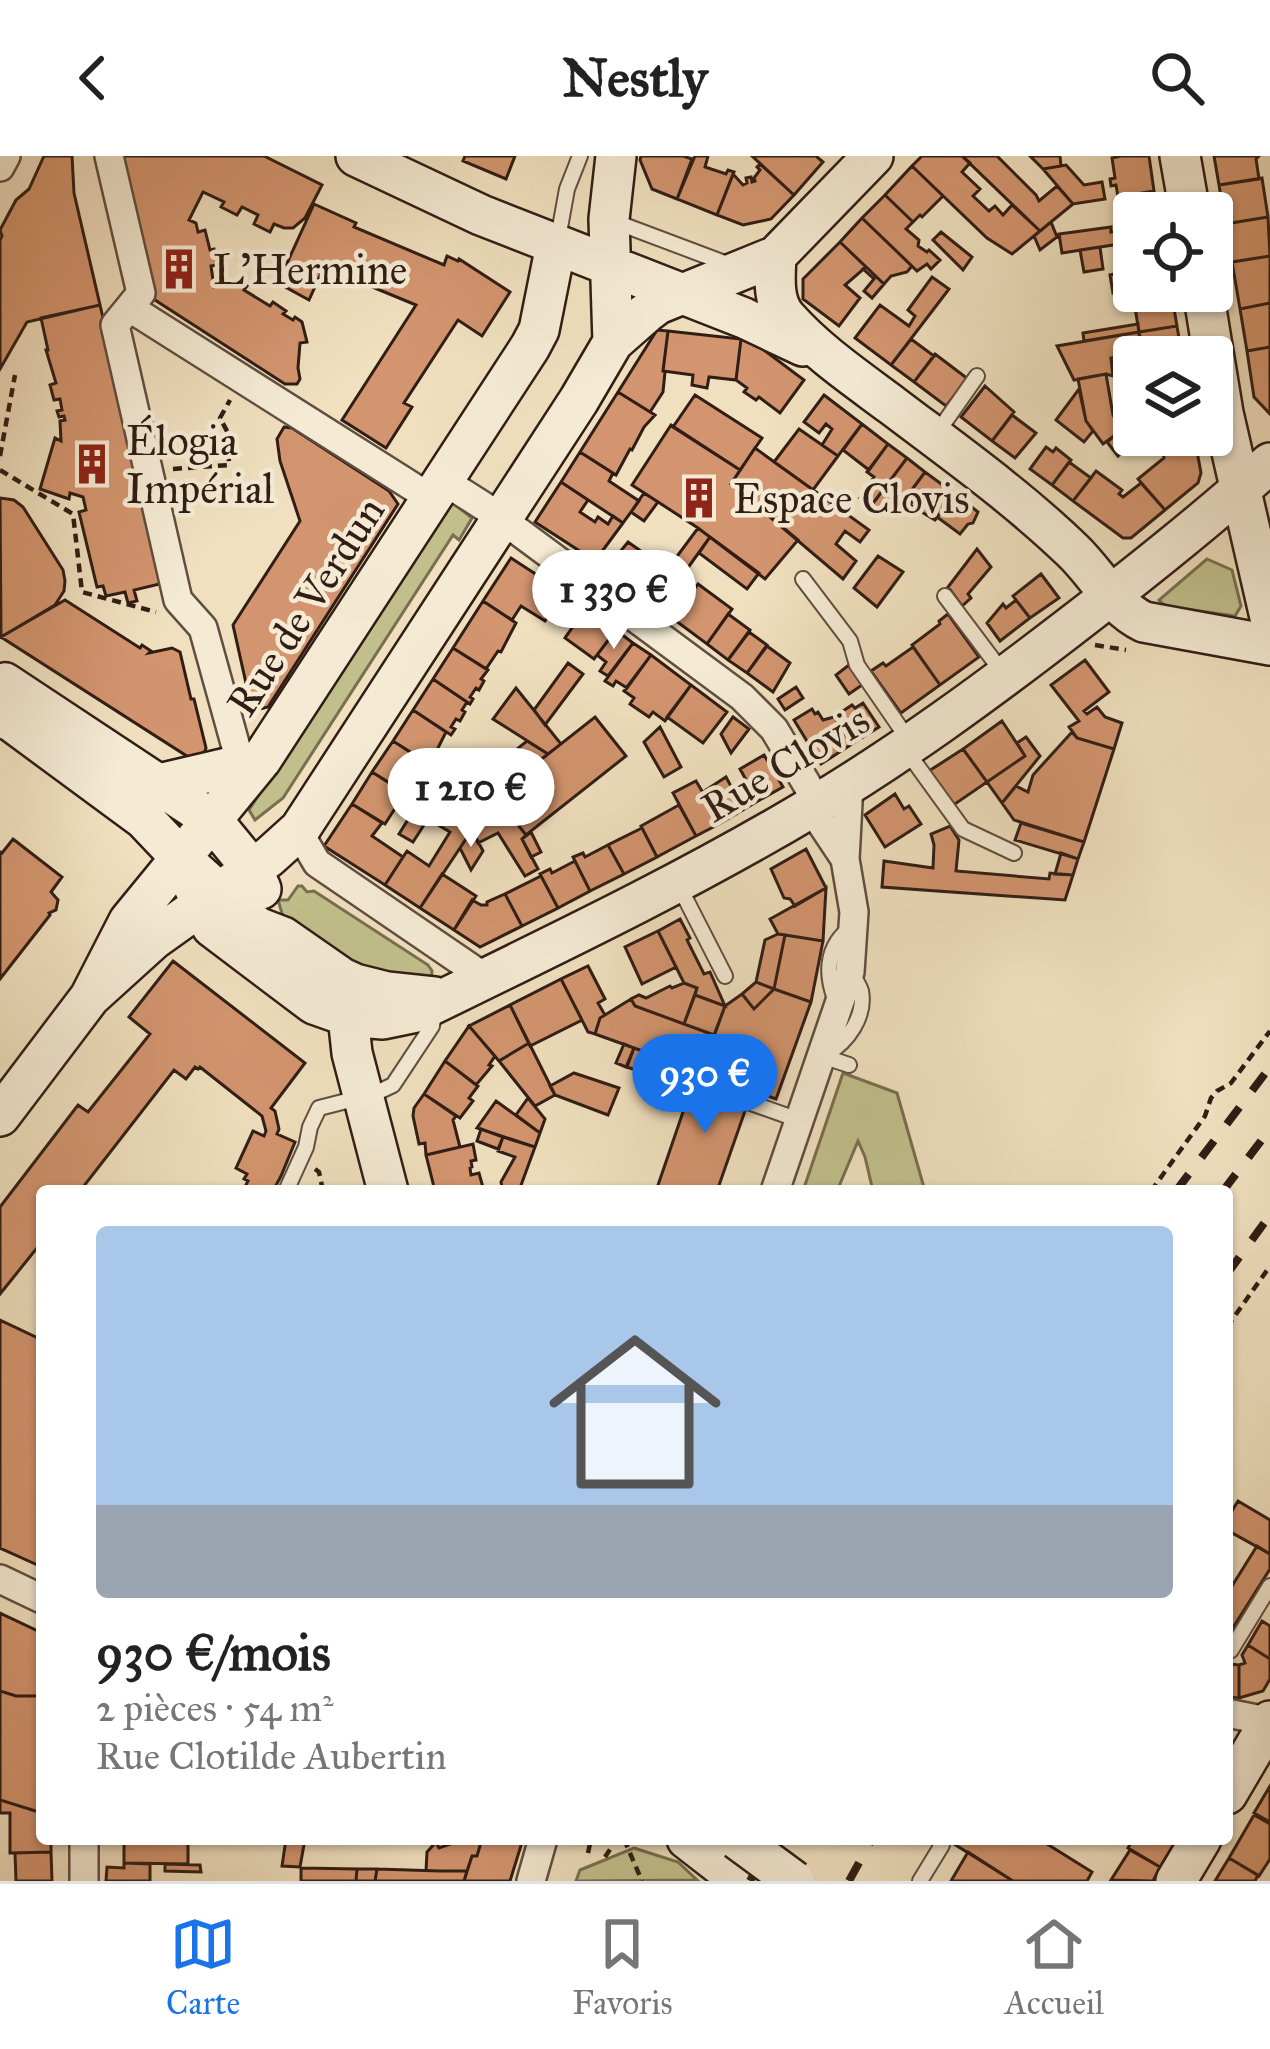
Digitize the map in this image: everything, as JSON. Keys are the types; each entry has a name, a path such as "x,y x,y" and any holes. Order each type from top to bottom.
{"main road":[{"path":"356,156 556,245 583,237 609,241 782,314 829,358 1038,518 1130,615 1144,622 1270,645"},
{"path":"613,342 609,241 616,156"},
{"path":"782,314 774,285 776,256 873,156"},
{"path":"1180,156 1186,192"},
{"name":"Rue de Verdun","path":"0,1116 90,997 129,920 212,820 438,490 539,330 556,245"},
{"name":"Rue de Verdun","path":"90,997 154,939 300,829 613,342 658,304 776,256"},
{"path":"713,283 744,318 829,358"},
{"path":"1206,312 1223,412 1256,476 1246,519 1270,617"},
{"name":"Rue Clovis","path":"440,1001 677,881 826,798 907,746 1111,595 1256,476"},
{"path":"3,697 159,784 212,820 252,869 283,938"},
{"path":"3,697 144,819 181,858 210,899 283,938 342,978 368,1003"},
{"path":"159,784 251,762"},
{"path":"210,899 212,927 314,1004 440,1001"},
{"path":"368,1003 352,1053 387,1185"},
{"path":"1233,1784 1269,1724"},
{"path":"695,1845 741,1881"},
{"path":"745,1845 794,1881"},
{"path":"1176,1881 1197,1845"}],"street":[{"path":"0,167 6,156"},
{"path":"109,156 141,293 115,325 178,600 203,628 251,762"},
{"path":"130,308 242,380 438,490 502,519 742,697 774,729 826,798 853,895 850,972 839,1009 836,1060 800,1120 777,1185"},
{"path":"826,798 845,859"},
{"path":"300,829 316,863 487,979"},
{"path":"0,1579 36,1596"},
{"path":"1233,1714 1269,1724"},
{"path":"84,1845 84,1881"},
{"path":"531,1881 541,1845"}],"lane":[{"path":"556,245 567,189 580,156"},
{"path":"934,437 977,376"},
{"path":"803,580 850,641 856,665 963,829 1014,853"},
{"path":"945,596 1005,676"},
{"path":"677,881 725,976"},
{"path":"839,1009 831,989 830,955 854,924"},
{"path":"836,1060 853,1030 861,991 850,972"},
{"path":"289,1185 320,1108 369,1105 393,1085 432,1025 440,1001"},
{"path":"653,1084 658,1076 668,1075 693,1083"},
{"path":"748,1102 800,1120"},
{"path":"1233,1648 1270,1586"},
{"path":"920,1881 942,1845"}],"path":[{"path":"0,456 15,375"},
{"path":"149,471 230,465 228,434 220,418 242,380"},
{"path":"0,470 73,514 82,592 169,615 189,613"},
{"path":"1154,1185 1205,1116 1211,1098 1231,1083 1270,1031"},
{"path":"1233,1318 1270,1266"},
{"path":"588,1853 590,1845"},
{"path":"605,1857 613,1845"},
{"path":"627,1845 642,1881"}],"shaded area":[{"path":"461,500 457,506 472,518 459,540 453,535 283,798 255,820 249,810 448,502"},
{"path":"1207,559 1232,570 1241,606 1235,616 1165,606 1159,600"},
{"path":"298,886 314,891 428,965 431,981 378,979 284,920 278,900 288,900"},
{"path":"843,1073 897,1093 923,1185 872,1185 858,1141 840,1185 805,1185"},
{"path":"634,1848 678,1862 697,1880 576,1881 580,1870"}],"building":[{"path":"44,156 72,156 74,193 100,305 27,322 0,369 0,230 16,200 29,189"},
{"name":"L'Hermine","path":"121,156 264,156 322,185 305,218 293,228 274,224 270,232 254,224 258,215 242,207 237,215 203,192 189,220 196,223 198,232 205,230 210,250 214,249 214,287 240,281 247,286 244,290 302,322 307,342 300,343 297,384 285,384 155,300"},
{"path":"465,156 515,156 506,179 463,161"},
{"path":"641,156 692,159 677,199 652,189"},
{"path":"695,156 708,156 705,167 734,172 717,215 677,199"},
{"path":"752,156 816,156 823,162 794,195"},
{"path":"922,156 962,156 970,163 962,172 980,189 973,196 989,211 995,206 1003,215 1012,205 1040,231 1012,254 987,238 912,166"},
{"path":"962,156 997,156 1039,201 1057,186 1073,204 1040,231"},
{"path":"1030,156 1060,156 1061,166 1043,169"},
{"path":"1149,156 1154,191 1117,192 1116,185 1111,186 1110,179 1115,178 1112,158"},
{"path":"1214,156 1259,156 1259,179 1219,185"},
{"path":"760,164 794,195 771,219 743,225 717,215 733,174 743,185 746,178 755,181"},
{"path":"1066,165 1084,185 1102,182 1105,199 1073,204 1043,169"},
{"path":"912,166 943,196 913,222 885,195"},
{"path":"1262,178 1268,217 1233,223 1233,192 1220,192 1219,185"},
{"path":"885,195 913,222 906,229 919,240 918,246 940,260 931,269 927,264 917,271 862,218"},
{"path":"314,204 356,223 354,227 444,265 447,256 459,259 510,292 482,336 458,320 404,403 412,407 386,448 342,420 416,305 324,267 309,300 278,283"},
{"path":"1268,217 1270,256 1233,262 1233,223"},
{"path":"862,218 912,266 907,272 891,276 884,284 840,242"},
{"path":"1051,222 1057,237 1040,250 1034,236"},
{"path":"1111,227 1113,245 1062,253 1059,234"},
{"path":"941,232 972,257 963,270 933,240"},
{"path":"840,242 866,267 845,285 860,298 839,326 803,299 803,279"},
{"path":"1100,247 1103,269 1084,272 1080,250"},
{"path":"1270,256 1270,303 1240,309 1233,262"},
{"path":"863,269 884,284 872,298 864,291 874,279"},
{"path":"932,277 949,289 891,365 855,338 880,305 909,326 915,316 908,310"},
{"path":"1270,303 1270,347 1247,351 1240,309"},
{"name":"Élogia Impérial","path":"100,305 164,583 134,590 137,601 128,603 125,592 106,596 103,586 97,587 79,512 86,510 83,497 70,493 69,499 40,489 55,438 61,441 60,421 65,420 59,417 60,399 54,400 50,385 56,383 41,318"},
{"path":"1136,312 1175,312 1177,326 1139,332"},
{"path":"1138,324 1139,332 1084,341 1083,333"},
{"path":"1177,326 1179,336 1139,336 1139,332"},
{"path":"657,330 668,331 665,372 663,392 650,412 618,392"},
{"path":"668,331 741,339 736,380 709,377 707,388 692,385 693,375 663,371"},
{"path":"1113,336 1113,376 1074,380 1057,346"},
{"path":"741,339 752,341 804,380 780,413 744,392 747,388 736,380"},
{"path":"911,339 934,356 914,382 891,365"},
{"path":"1270,347 1270,414 1254,397 1247,351"},
{"path":"935,354 968,379 946,406 914,382"},
{"path":"1106,374 1113,437 1103,444 1086,421 1078,379"},
{"path":"985,386 1014,412 992,441 961,417"},
{"path":"1079,389 1093,431 1084,442 1056,420"},
{"path":"618,392 655,415 616,475 580,452"},
{"path":"695,395 762,438 740,470 673,427"},
{"path":"824,395 862,424 838,456 822,445 832,429 826,424 819,433 804,422"},
{"path":"1012,415 1036,433 1015,458 992,441"},
{"path":"862,424 888,444 869,470 843,450"},
{"name":"Espace Clovis","path":"671,425 740,470 731,484 798,540 765,579 632,485"},
{"path":"284,427 389,491 398,504 268,707 260,709 250,701 233,625 300,521 280,461 277,439"},
{"path":"799,429 838,456 813,490 774,462"},
{"path":"888,444 907,458 871,506 860,498 874,477 867,472"},
{"path":"1046,447 1053,452 1056,448 1071,460 1052,485 1030,469"},
{"path":"755,448 869,530 860,542 845,531 836,544 856,561 843,579 731,484"},
{"path":"580,452 613,473 609,481 639,501 623,523 561,482"},
{"path":"1198,456 1201,473 1198,483 1165,510 1138,479 1164,458"},
{"path":"907,458 925,472 905,499 897,494 881,514 871,506"},
{"path":"1069,462 1091,478 1073,501 1052,485"},
{"path":"1096,471 1122,490 1123,497 1141,483 1165,510 1131,538 1123,538 1073,501"},
{"path":"925,472 955,494 935,520 906,498"},
{"path":"561,482 588,500 580,512 595,522 598,517 608,524 613,516 623,523 595,561 535,522"},
{"path":"644,493 658,502 644,521 631,512"},
{"path":"955,494 978,512 960,534 937,517"},
{"path":"0,498 23,507 63,570 65,581 55,605 1,637"},
{"path":"698,528 710,537 659,608 646,598"},
{"path":"710,537 759,573 747,589 699,553"},
{"path":"628,542 655,561 641,590 636,586 634,590 606,569"},
{"path":"977,549 991,567 962,606 948,587"},
{"path":"878,556 903,572 877,607 854,588"},
{"path":"511,558 571,597 556,616 550,612 545,621 521,606 512,620 483,601"},
{"path":"1041,574 1059,598 1030,618 1013,596"},
{"path":"698,584 732,609 707,644 672,618"},
{"path":"65,600 149,653 172,648 180,652 204,754 190,758 1,637"},
{"path":"1016,600 1030,618 1000,641 987,623 1003,604 1006,608"},
{"path":"483,601 516,623 486,669 453,648"},
{"path":"586,608 616,630 594,659 565,638"},
{"path":"728,614 750,630 728,660 707,644"},
{"path":"948,614 979,657 940,685 912,645"},
{"path":"616,630 633,643 608,676 600,671 606,662 597,655"},
{"path":"749,632 767,645 747,673 728,660"},
{"path":"633,643 651,655 627,688 616,681 613,686 605,681"},
{"path":"767,646 790,663 773,692 747,673"},
{"path":"913,647 940,685 901,713 871,671"},
{"path":"453,648 488,670 470,704 433,679"},
{"path":"651,655 691,685 665,721 630,704 634,698 624,691"},
{"path":"1085,660 1109,692 1084,711 1087,714 1097,707 1105,717 1122,723 1114,749 1077,738 1069,727 1079,721 1051,685"},
{"path":"568,663 583,674 545,725 534,710"},
{"path":"849,665 862,685 849,694 836,675"},
{"path":"433,679 467,702 451,735 413,710"},
{"path":"691,685 727,712 703,743 667,717"},
{"path":"796,687 803,698 785,710 778,699"},
{"path":"516,688 561,744 548,754 493,719"},
{"path":"863,703 879,727 852,744 834,717"},
{"path":"812,709 823,720 834,717 852,744 821,764 794,720"},
{"path":"413,710 446,732 426,762 393,741"},
{"path":"595,717 626,756 526,835 495,796"},
{"path":"733,717 749,729 731,753 721,734"},
{"path":"1002,721 1025,756 987,782 963,749"},
{"path":"660,727 681,767 664,777 644,742"},
{"path":"1072,732 1077,738 1114,749 1084,842 1014,820 1002,803 1016,786 1028,792 1033,775"},
{"path":"1026,737 1040,756 1002,803 987,782 1025,756 1017,743"},
{"path":"393,741 427,763 409,795 372,772"},
{"path":"527,741 548,754 517,778 497,765"},
{"path":"963,749 987,782 952,806 929,771"},
{"path":"764,755 783,787 758,801 740,769"},
{"path":"497,765 517,778 488,803 467,789"},
{"path":"372,772 405,793 385,824 352,804"},
{"path":"726,777 734,792 749,784 758,801 721,823 703,792"},
{"path":"696,781 721,823 696,836 673,793"},
{"path":"469,790 488,803 469,824 449,812"},
{"path":"895,794 921,824 885,847 865,815"},
{"path":"495,796 526,835 522,839 538,869 525,876 498,833 478,843 469,824"},
{"path":"419,802 433,811 413,842 399,834"},
{"path":"352,804 382,823 372,836 403,857 385,885 324,846"},
{"path":"438,804 472,830 420,908 385,885 407,851 429,866 450,832 428,819"},
{"path":"679,805 696,836 657,857 641,826"},
{"path":"1021,823 1084,842 1078,859 1015,840"},
{"path":"950,826 959,840 956,871 1049,879 1050,873 1073,875 1065,900 882,887 884,861 933,868 931,834"},
{"path":"642,828 657,857 624,874 608,845"},
{"path":"472,830 483,851 471,870 460,848"},
{"path":"531,832 541,852 531,857 522,839"},
{"path":"13,839 62,877 51,892 58,900 56,910 0,979 0,852"},
{"path":"608,845 624,874 590,891 573,857 583,853 585,857"},
{"path":"806,849 826,888 795,906 784,898 771,869"},
{"path":"1061,853 1078,859 1073,875 1055,874"},
{"path":"575,861 590,891 558,908 540,874"},
{"path":"442,874 476,896 454,930 420,908"},
{"path":"541,876 558,908 522,926 505,894"},
{"path":"826,888 823,941 778,934 770,919"},
{"path":"505,894 522,926 480,947 454,930 472,900 487,905"},
{"path":"680,919 704,974 710,972 725,1006 695,995 697,988 684,983 658,931"},
{"path":"658,931 676,967 642,984 625,947"},
{"path":"785,935 774,989 756,982 765,940"},
{"path":"785,935 823,941 811,1002 774,989"},
{"path":"173,961 305,1063 271,1108 277,1134 295,1142 281,1176 276,1185 246,1185 247,1174 236,1168 253,1131 264,1136 262,1116 200,1067 186,1079 174,1070 85,1185 36,1185 36,1249 0,1294 0,1207 78,1105 88,1112 150,1034 129,1017"},
{"path":"588,966 605,999 598,1003 605,1015 595,1034 588,1032 561,979"},
{"path":"561,979 582,1020 530,1046 510,1005"},
{"path":"756,982 774,989 754,1009 742,994"},
{"path":"684,983 697,988 684,1024 635,1006 631,999 646,998"},
{"path":"774,989 811,1002 776,1099 701,1072 725,1006 742,994 754,1009"},
{"path":"695,995 725,1006 714,1035 684,1024"},
{"path":"631,999 635,1006 714,1035 701,1072 595,1034 600,1018"},
{"path":"510,1005 529,1043 499,1061 469,1026"},
{"path":"469,1026 495,1056 476,1085 445,1061"},
{"path":"529,1043 555,1095 535,1106 499,1061"},
{"path":"624,1044 634,1048 626,1067 616,1063"},
{"path":"634,1048 651,1054 644,1073 627,1067"},
{"path":"445,1061 478,1086 460,1118 424,1094"},
{"path":"697,1071 752,1091 719,1185 658,1185"},
{"path":"574,1073 619,1088 608,1115 555,1095 550,1086"},
{"path":"424,1094 456,1116 460,1147 426,1155 413,1116"},
{"path":"528,1098 545,1119 540,1133 516,1115"},
{"path":"496,1101 540,1133 535,1147 477,1128"},
{"path":"481,1129 503,1137 498,1149 477,1141"},
{"path":"503,1137 535,1147 521,1185 502,1185 515,1157 498,1151"},
{"path":"473,1144 476,1160 471,1161 471,1175 479,1173 482,1185 434,1185 426,1155"},
{"path":"0,1320 36,1337 36,1564 0,1548"},
{"path":"1238,1501 1270,1520 1270,1554 1233,1533 1233,1509"},
{"path":"1257,1546 1270,1554 1270,1569 1233,1628 1233,1584"},
{"path":"0,1613 36,1630 36,1696 0,1691"},
{"path":"1262,1621 1270,1626 1270,1659 1248,1645"},
{"path":"1248,1645 1270,1659 1270,1679 1263,1691 1239,1698 1239,1665 1245,1663 1242,1655"},
{"path":"1233,1664 1239,1665 1239,1698 1233,1698"},
{"path":"0,1691 36,1696 36,1811 0,1800"},
{"path":"1270,1786 1270,1822 1254,1813"},
{"path":"0,1800 36,1811 36,1845 51,1845 51,1852 10,1853 10,1813 0,1813"},
{"path":"1254,1815 1270,1824 1270,1859 1259,1876 1229,1858"},
{"path":"124,1845 188,1845 188,1864 124,1863"},
{"path":"285,1845 304,1845 300,1867 282,1866"},
{"path":"433,1845 480,1845 467,1871 426,1871 427,1852"},
{"path":"480,1845 521,1845 510,1881 464,1881 472,1856 477,1856"},
{"path":"956,1845 1049,1845 1092,1872 1087,1881 1013,1881"},
{"path":"1130,1845 1173,1845 1160,1867"},
{"path":"1130,1850 1160,1867 1153,1881 1111,1880"},
{"path":"51,1852 52,1881 16,1881 15,1853"},
{"path":"968,1852 1013,1881 951,1881"},
{"path":"1229,1858 1258,1875 1255,1881 1215,1881"},
{"path":"124,1863 150,1864 150,1881 106,1881 107,1867 124,1868"},
{"path":"165,1864 200,1865 201,1872 165,1871"},
{"path":"301,1868 357,1869 356,1881 301,1881"},
{"path":"357,1869 377,1869 375,1881 356,1881"},
{"path":"377,1869 467,1871 464,1881 375,1881"}],"railway":[{"path":"1181,1185 1270,1067"},
{"path":"1228,1185 1270,1129"},
{"path":"1233,1266 1270,1215"},
{"path":"750,1881 770,1845"},
{"path":"849,1881 869,1845"}],"place":[{"name":"L'Hermine","path":"179,269"},
{"name":"Élogia Impérial","path":"92,464"},
{"name":"Espace Clovis","path":"699,498"}]}
